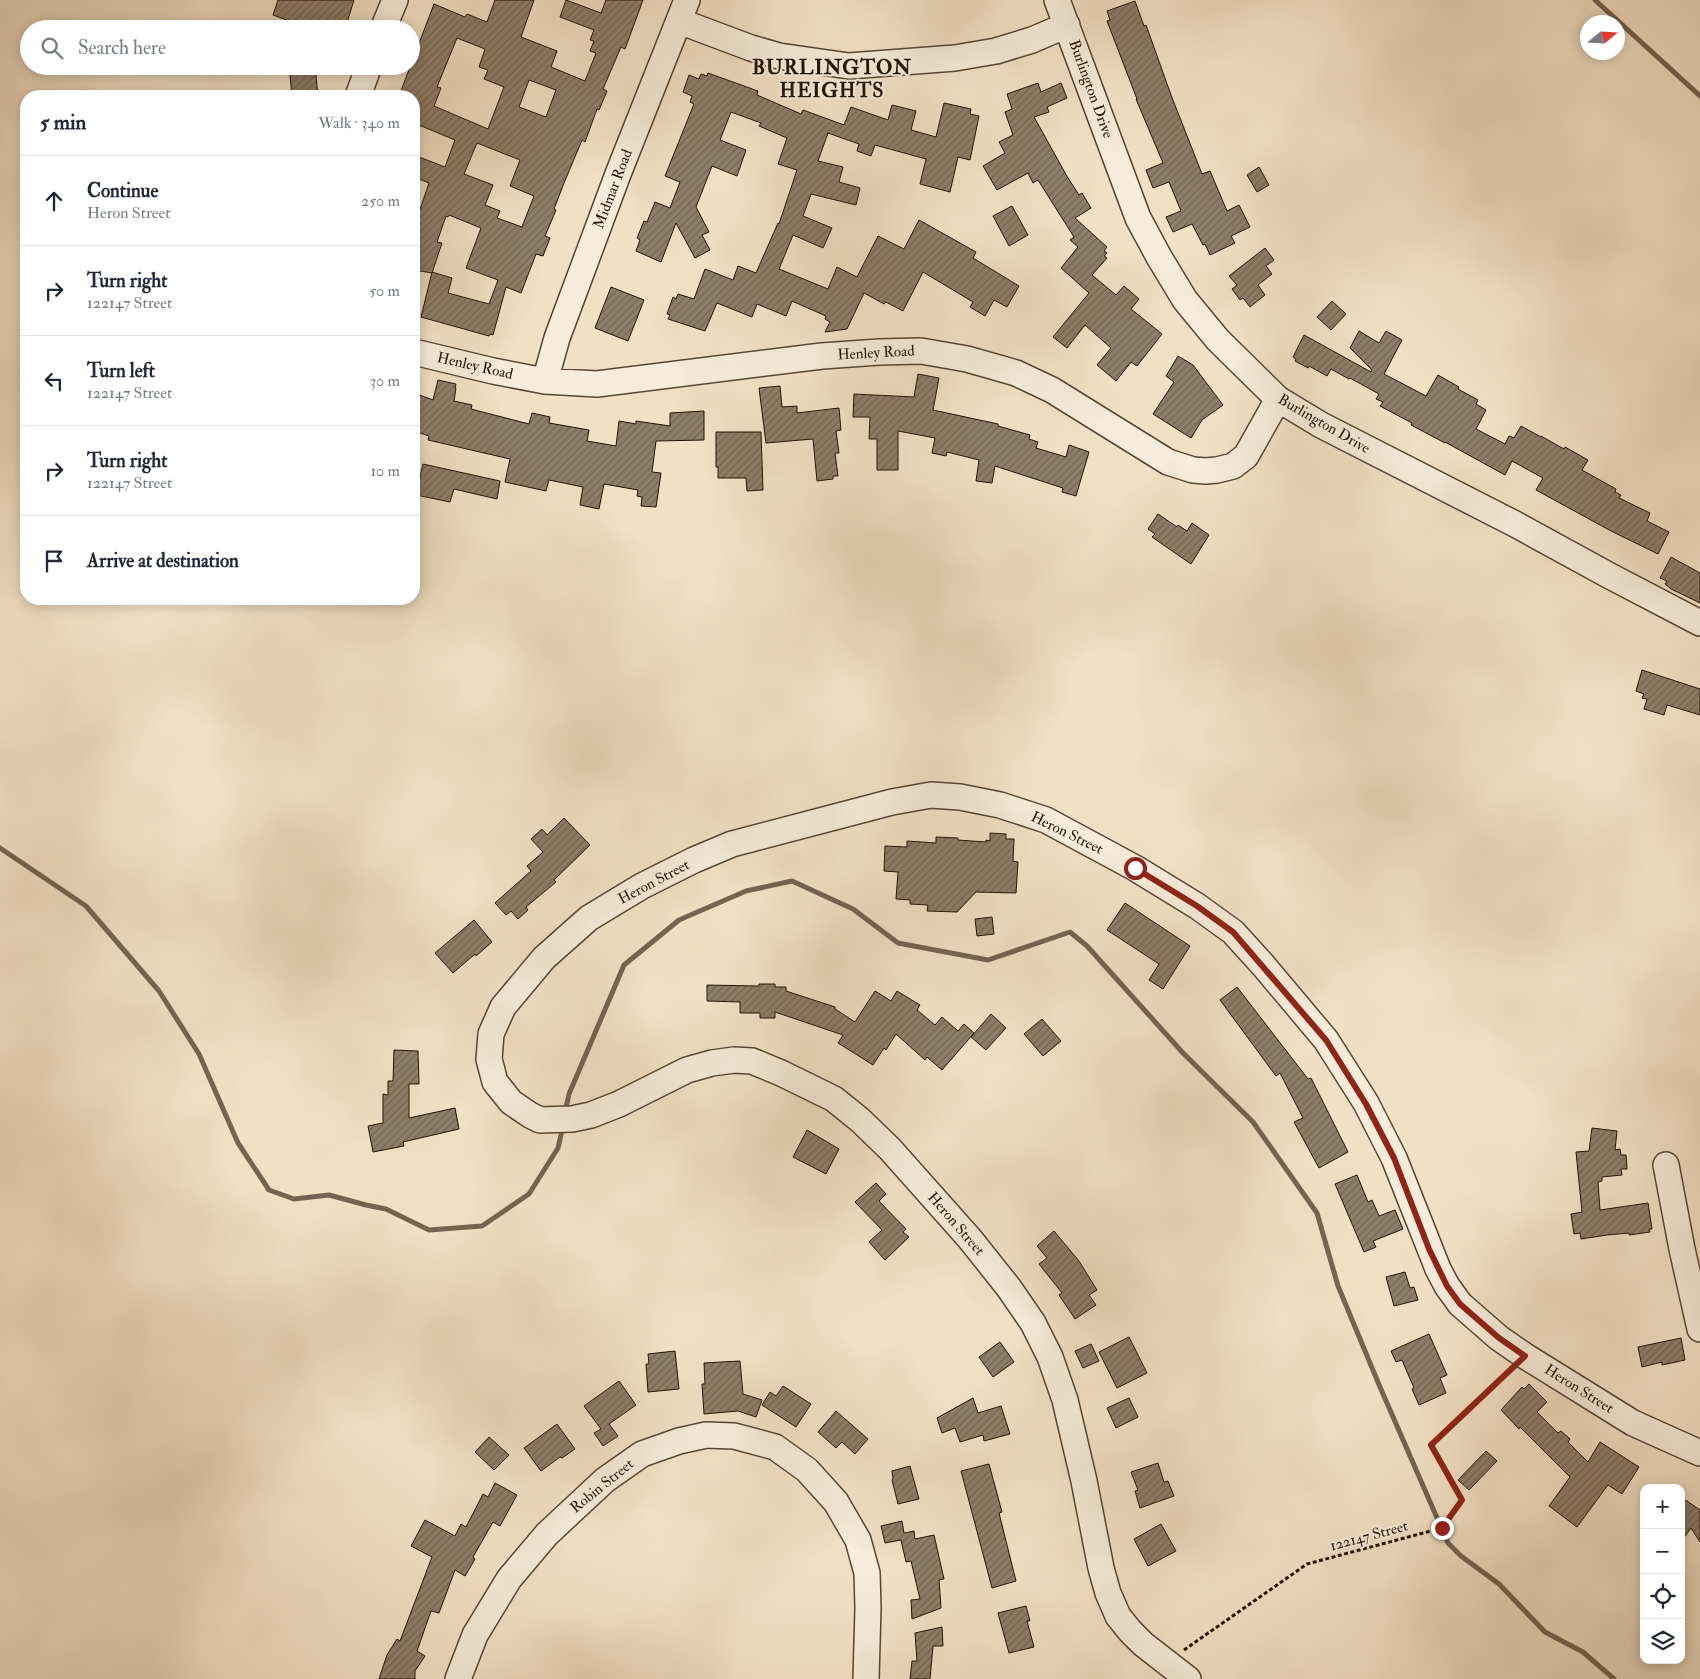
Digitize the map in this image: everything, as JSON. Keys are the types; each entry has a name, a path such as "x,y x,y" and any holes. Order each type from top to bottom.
{"street":[{"path":"386,20 394,0"},
{"name":"Burlington Drive","path":"1057,0 1138,218 1158,258 1185,300 1218,340 1278,399 1322,425 1515,524 1700,623"},
{"path":"683,10 779,56 849,66 972,56 1032,40 1067,25"},
{"name":"Midmar Road","path":"546,381 557,338 614,183 683,10"},
{"path":"360,90 366,75"},
{"name":"Henley Road","path":"420,353 493,371 546,381 597,384 822,356 921,351 967,359 1016,372 1052,390 1168,462 1193,470 1206,471 1234,466 1246,456 1278,399"},
{"name":"Heron Street","path":"1188,1679 1143,1644 1118,1616 1108,1593 1101,1568 1084,1481 1065,1400 1050,1357 1033,1323 1009,1288 970,1239 890,1149 860,1120 834,1099 781,1072 752,1061 734,1060 712,1063 687,1070 619,1104 591,1114 572,1118 540,1120 511,1102 496,1082 489,1059 490,1034 503,1007 544,958 589,918 642,886 732,844 892,802 931,795 960,797 1000,805 1046,820 1135,868 1197,906 1233,932 1326,1040 1366,1104 1394,1158 1429,1249 1447,1286 1460,1304 1499,1338 1525,1356 1633,1423 1695,1444"},
{"path":"1666,1165 1700,1329"},
{"name":"Robin Street","path":"458,1679 474,1635 509,1580 547,1534 605,1480 642,1454 706,1434 734,1436 775,1448 807,1470 836,1502 858,1540 867,1573 866,1679"}],"path":[{"name":"122147 Street","path":"1166,1663 1307,1564 1442,1528 1462,1500 1431,1445 1525,1356"}],"building":[{"path":"278,0 354,0 348,20 286,20 273,15"},
{"path":"495,0 534,0 521,37 557,51 551,67 585,81 596,53 590,51 594,41 590,40 594,30 560,17 566,0 601,13 606,0 643,0 625,49 621,47 603,89 607,91 599,110 597,109 585,142 582,140 564,183 554,209 556,210 545,236 550,238 543,256 536,254 521,293 506,287 493,335 490,334 489,336 421,317 432,273 420,271 420,209 429,183 420,179 420,157 445,167 455,140 420,125 420,90 401,90 407,75 420,75 420,41 434,4 465,17 467,14 487,22","holes":["457,38 485,49 479,67 488,70 484,79 504,87 488,129 434,106 441,88 437,87","529,80 556,90 546,117 519,107","477,143 520,160 510,186 534,196 522,227 497,218 500,211 485,205 493,185 464,174","449,215 481,228 466,268 498,280 489,304 448,293 452,278 432,272 442,243 437,242 446,216 448,217"]},
{"path":"1135,1 1144,26 1146,25 1202,174 1210,171 1227,211 1239,205 1250,227 1231,236 1235,243 1210,255 1192,224 1173,232 1166,217 1181,211 1169,182 1153,188 1146,170 1163,163 1136,99 1107,21 1110,20 1107,11"},
{"path":"708,73 758,91 757,95 801,114 803,110 844,125 851,107 888,120 892,105 916,111 911,130 936,137 944,103 971,109 970,114 979,116 970,160 958,157 950,192 920,184 926,159 875,145 871,156 857,151 859,144 828,133 818,161 843,167 839,182 860,188 856,205 811,194 803,216 832,228 823,248 793,235 779,269 828,289 837,267 857,277 878,236 904,249 919,220 976,252 973,258 1019,286 1007,307 994,300 985,316 970,307 973,302 923,272 903,311 886,302 884,304 864,293 847,329 825,332 830,322 825,319 826,316 792,301 786,316 757,304 752,317 717,303 705,331 668,319 670,315 667,314 673,297 676,299 678,294 694,299 705,269 733,280 738,266 756,273 779,224 797,170 778,164 787,138 759,126 761,123 731,112 720,140 746,150 737,176 712,166 696,207 709,232 702,235 710,250 695,258 676,223 661,262 636,251 640,240 637,238 644,221 647,222 655,202 670,208 680,182 665,176 694,104 690,102 692,96 683,92 689,75 699,79 701,74 707,76"},
{"path":"290,75 316,75 317,90 291,90"},
{"path":"1038,83 1041,92 1061,83 1067,98 1047,107 1049,112 1034,117 1068,178 1079,195 1082,193 1091,208 1075,218 1107,247 1104,251 1107,253 1104,256 1107,258 1092,275 1116,295 1124,286 1139,299 1131,309 1162,334 1137,366 1131,362 1116,381 1097,365 1111,348 1085,325 1067,348 1053,337 1089,293 1061,268 1078,247 1070,240 1074,237 1038,180 1033,183 1028,173 997,190 983,166 1005,153 999,142 1013,135 1005,112 1012,109 1007,94"},
{"path":"1259,167 1269,185 1257,192 1247,175"},
{"path":"1012,206 1028,235 1009,246 993,216"},
{"path":"1265,248 1274,260 1266,266 1272,274 1258,285 1265,295 1250,307 1243,298 1240,300 1232,289 1237,285 1229,276"},
{"path":"611,287 644,300 628,341 595,328"},
{"path":"1332,301 1346,314 1331,330 1317,317"},
{"path":"1359,331 1379,343 1386,331 1402,340 1384,374 1426,396 1438,375 1478,400 1476,404 1486,410 1476,429 1505,444 1509,436 1514,438 1521,426 1588,460 1582,470 1616,489 1615,492 1621,495 1619,498 1650,513 1647,521 1669,532 1658,554 1536,490 1543,478 1512,461 1505,475 1411,425 1412,423 1380,406 1383,402 1376,399 1379,394 1331,369 1327,376 1309,366 1308,368 1295,361 1296,359 1293,357 1304,335 1371,372 1372,370 1350,348"},
{"path":"1178,356 1193,365 1223,405 1202,420 1191,438 1153,414 1174,382 1166,376"},
{"path":"918,374 939,378 933,410 998,424 998,426 1030,435 1029,439 1038,442 1036,448 1066,457 1069,445 1089,452 1076,496 1062,492 1063,488 995,466 992,483 976,481 979,460 947,452 946,456 932,453 935,438 898,431 898,470 877,470 877,439 869,439 870,417 853,417 854,394 914,397"},
{"path":"438,380 456,384 454,401 472,405 471,409 529,424 532,413 550,417 549,423 589,430 587,441 616,446 619,421 636,424 636,421 670,426 670,413 704,411 704,440 656,441 652,472 661,473 656,507 641,506 642,497 637,496 638,490 604,484 599,509 580,505 583,487 549,480 546,491 505,482 510,459 428,440 429,436 420,433 420,395 433,400"},
{"path":"780,386 782,407 797,406 797,413 839,408 841,430 836,431 839,453 835,453 838,476 833,476 833,479 817,481 813,439 766,443 759,388"},
{"path":"716,432 761,432 763,490 747,491 746,478 718,478 718,467 716,467"},
{"path":"423,464 500,481 497,499 454,489 450,502 420,496 420,477"},
{"path":"1158,514 1177,527 1178,525 1187,531 1192,523 1209,535 1191,564 1152,537 1155,534 1148,529"},
{"path":"1671,557 1700,573 1700,603 1671,589 1665,584 1667,581 1660,578"},
{"path":"1642,670 1700,689 1700,715 1667,705 1664,715 1644,709 1647,699 1642,698 1644,694 1636,691"},
{"path":"564,818 590,845 554,880 556,882 526,907 528,910 518,919 511,911 506,915 495,903 531,871 527,866 543,852 531,839 542,829 547,835"},
{"path":"990,833 1006,834 1006,839 1014,839 1013,861 1018,862 1016,893 976,892 957,912 927,911 928,905 910,904 910,900 896,899 898,872 884,871 885,846 907,847 907,841 936,843 936,837 986,842 986,840 990,841"},
{"path":"1125,903 1190,946 1163,989 1149,980 1159,964 1107,930"},
{"path":"992,917 994,934 977,936 975,919"},
{"path":"474,920 492,942 453,973 435,953"},
{"path":"759,984 775,984 775,987 786,987 786,991 835,1007 835,1009 855,1022 875,991 891,1001 897,991 920,1005 917,1010 935,1025 942,1017 958,1031 964,1024 974,1033 942,1070 927,1057 925,1060 896,1034 886,1050 884,1048 873,1065 838,1043 843,1035 775,1012 775,1018 760,1018 760,1013 740,1013 740,1002 707,1001 707,985 759,986"},
{"path":"1237,987 1308,1079 1311,1078 1348,1152 1319,1168 1294,1122 1303,1118 1280,1073 1276,1076 1220,1000"},
{"path":"991,1014 1006,1028 986,1050 971,1037"},
{"path":"1042,1019 1061,1041 1043,1056 1024,1034"},
{"path":"394,1050 418,1051 419,1084 409,1084 409,1118 455,1108 459,1129 403,1142 404,1146 373,1152 368,1126 383,1123 383,1094 388,1095 388,1081 393,1081"},
{"path":"1592,1128 1617,1131 1615,1150 1620,1149 1621,1155 1626,1155 1627,1169 1621,1169 1622,1175 1602,1177 1602,1181 1598,1182 1600,1210 1648,1203 1652,1229 1649,1229 1650,1232 1581,1239 1580,1233 1574,1234 1571,1214 1582,1212 1576,1152 1589,1151"},
{"path":"807,1130 839,1149 826,1174 793,1157"},
{"path":"1357,1175 1368,1202 1372,1200 1379,1216 1395,1210 1403,1229 1373,1241 1376,1247 1364,1252 1335,1184"},
{"path":"876,1183 886,1194 879,1201 906,1229 903,1232 909,1237 885,1260 869,1242 882,1230 855,1202"},
{"path":"1054,1231 1079,1261 1097,1290 1089,1295 1096,1305 1075,1319 1059,1295 1062,1293 1039,1264 1047,1258 1037,1246"},
{"path":"1405,1272 1410,1288 1414,1287 1418,1300 1394,1306 1386,1277"},
{"path":"1429,1334 1447,1375 1440,1378 1446,1393 1419,1405 1402,1360 1396,1362 1391,1351"},
{"path":"1129,1337 1147,1373 1117,1388 1099,1352"},
{"path":"1681,1338 1685,1360 1662,1365 1662,1362 1642,1367 1638,1347"},
{"path":"1000,1342 1014,1362 993,1377 979,1357"},
{"path":"1091,1344 1099,1361 1083,1368 1075,1351"},
{"path":"675,1351 679,1389 648,1392 646,1364 649,1364 648,1354"},
{"path":"740,1361 743,1394 762,1400 756,1417 738,1411 704,1414 702,1384 705,1384 704,1363"},
{"path":"619,1381 636,1405 609,1424 618,1436 603,1446 594,1433 601,1429 584,1406"},
{"path":"1529,1384 1547,1402 1537,1412 1558,1433 1561,1431 1570,1439 1568,1442 1588,1462 1600,1442 1639,1467 1622,1494 1608,1485 1577,1527 1549,1506 1570,1477 1501,1410 1522,1387 1524,1389"},
{"path":"783,1386 811,1404 796,1427 762,1405 770,1392 776,1396"},
{"path":"973,1398 978,1413 1001,1406 1010,1434 984,1441 983,1435 960,1442 955,1428 942,1433 937,1418"},
{"path":"1129,1398 1138,1417 1116,1428 1107,1408"},
{"path":"836,1411 868,1439 855,1454 842,1442 836,1448 818,1432"},
{"path":"557,1424 575,1449 541,1471 524,1448"},
{"path":"489,1437 509,1455 494,1470 475,1452"},
{"path":"1486,1451 1497,1461 1469,1490 1458,1480"},
{"path":"1158,1463 1164,1482 1168,1481 1174,1496 1140,1508 1135,1491 1138,1490 1131,1472"},
{"path":"989,1464 1002,1512 999,1513 1016,1581 992,1588 961,1471"},
{"path":"910,1466 919,1499 898,1504 892,1480 892,1471"},
{"path":"495,1483 517,1495 500,1526 493,1522 473,1557 475,1559 465,1576 455,1570 439,1613 431,1611 417,1651 425,1656 415,1671 415,1679 379,1679 387,1655 397,1639 400,1641 432,1557 411,1546 425,1520 455,1536 461,1524 466,1527 483,1494 488,1497"},
{"path":"1685,1500 1700,1510 1700,1542 1691,1528 1685,1536"},
{"path":"902,1521 904,1533 914,1531 915,1539 934,1535 944,1579 939,1580 941,1608 912,1619 911,1600 920,1599 911,1561 906,1562 901,1540 885,1543 881,1526"},
{"path":"1161,1524 1176,1551 1148,1566 1134,1539"},
{"path":"1026,1606 1030,1621 1027,1621 1034,1647 1009,1653 998,1613"},
{"path":"942,1627 943,1646 933,1646 930,1679 910,1679 912,1661 917,1661 915,1633"}],"waterway":[{"path":"1595,0 1700,96"},
{"path":"0,848 86,906 159,991 199,1054 238,1143 269,1190 294,1199 329,1195 386,1209 429,1230 482,1226 529,1194 558,1148 563,1126"},
{"path":"565,1112 569,1094 624,965 679,920 746,891 792,881 853,909 898,943 988,960 1070,932 1087,946 1183,1053 1253,1122 1317,1213 1338,1286 1448,1543 1461,1556 1499,1584 1545,1632 1583,1652 1614,1679"}],"district":[{"name":"BURLINGTON HEIGHTS","path":"832,78"}],"route":[{"path":"1135,868 1197,906 1233,932 1326,1040 1366,1104 1394,1158 1429,1249 1447,1286 1460,1304 1499,1338 1525,1356 1431,1445 1462,1500 1442,1528"}]}
